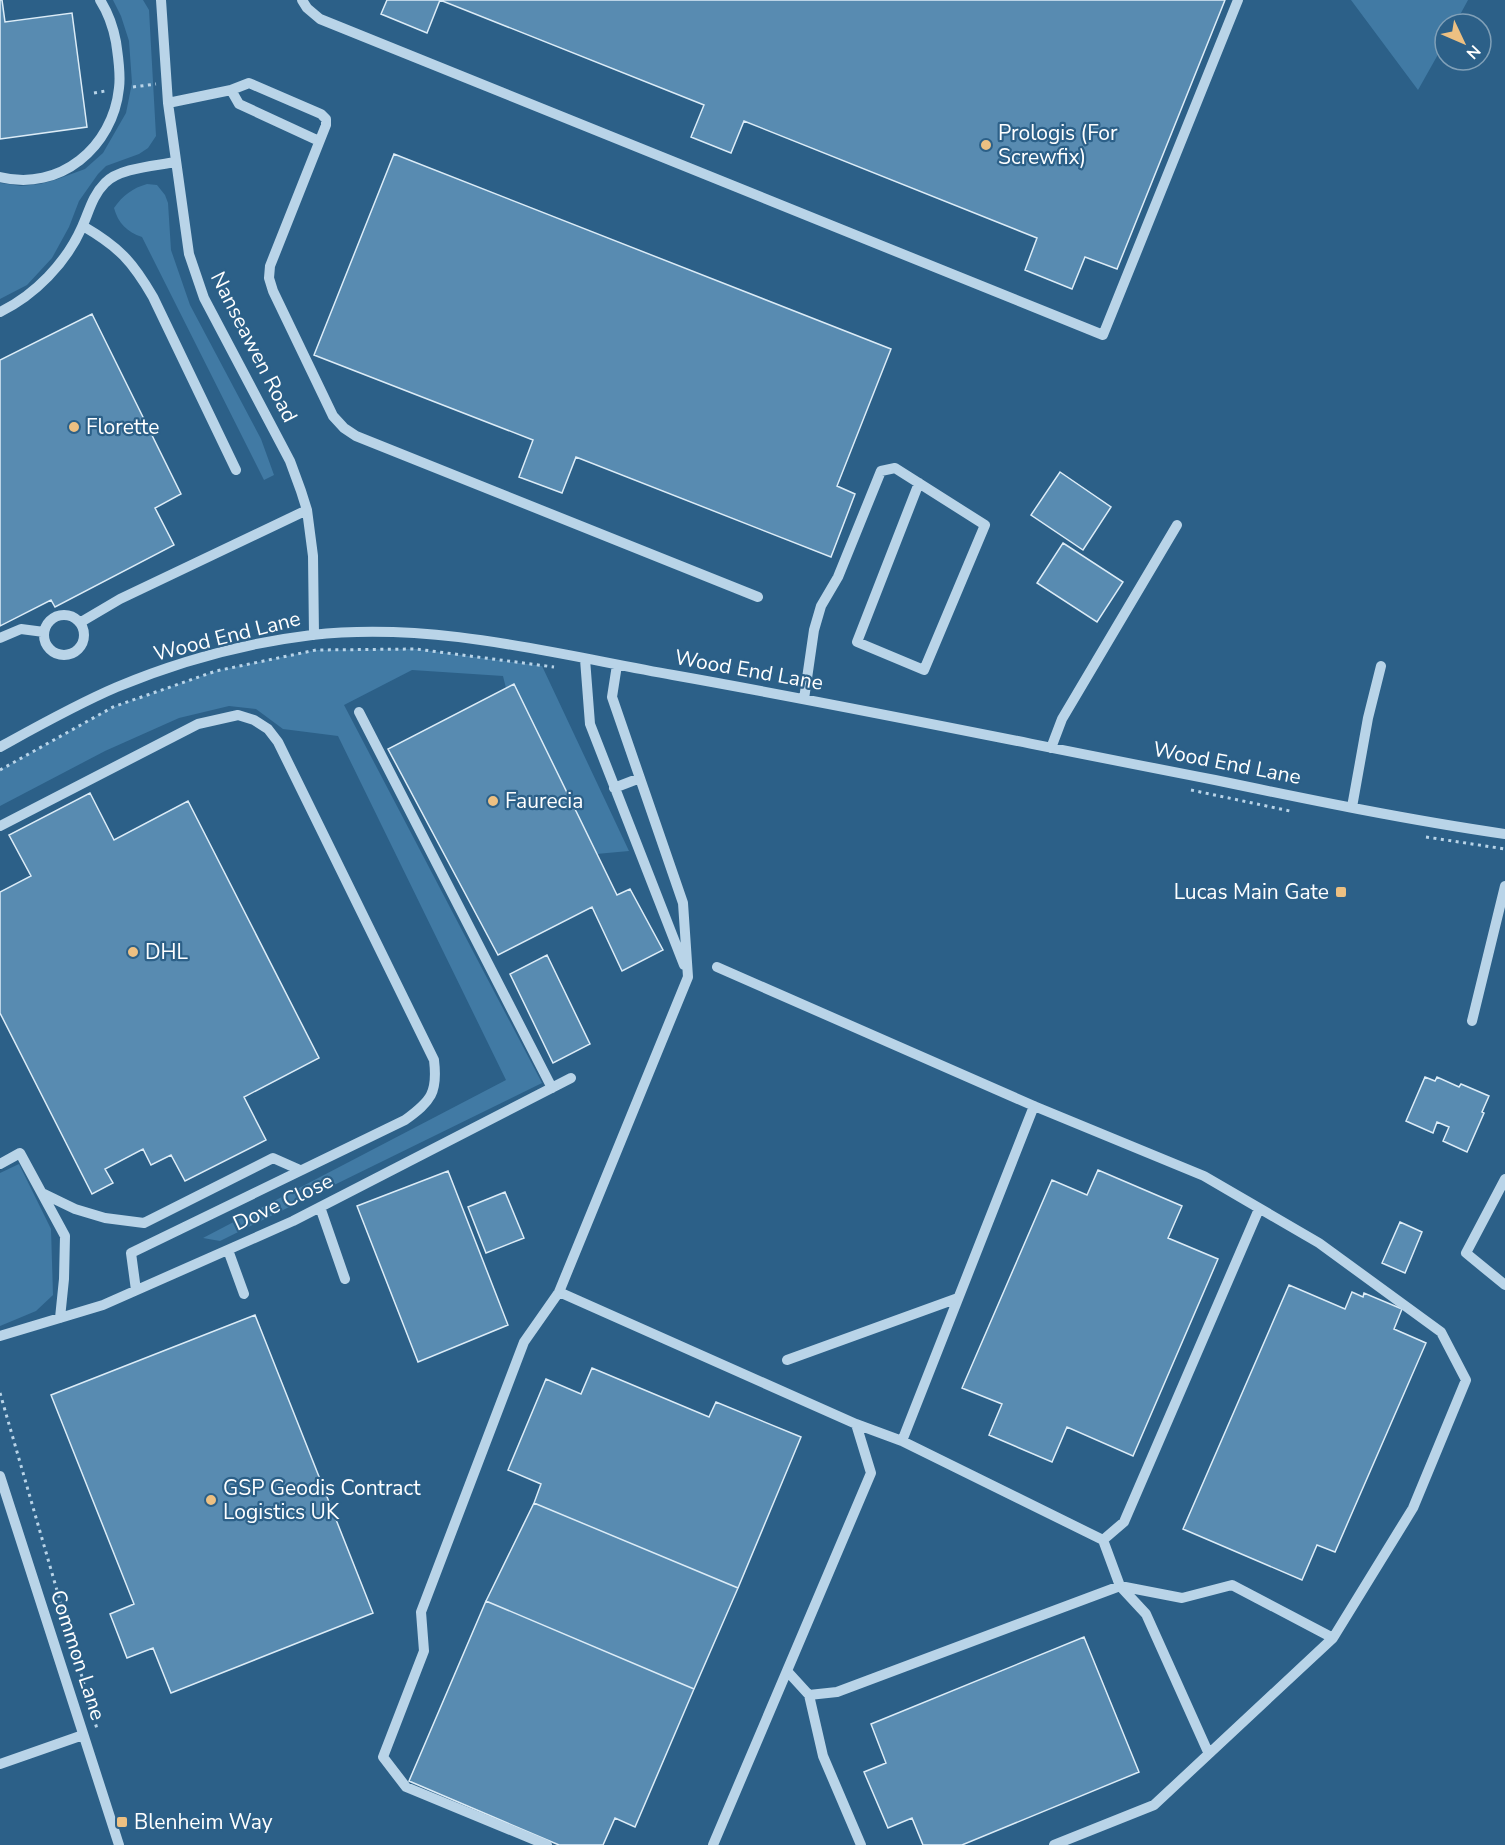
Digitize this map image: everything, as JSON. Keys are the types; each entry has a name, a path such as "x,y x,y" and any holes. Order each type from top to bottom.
{"street":[{"path":"0,177 24,180 43,179 63,171 82,159 100,142 111,121 120,74 108,12 100,0"},
{"name":"Nanseawen Road","path":"162,0 168,103 189,254 204,298 290,460 307,510 313,556 314,635"},
{"path":"302,0 307,8 320,19 1103,335 1238,0"},
{"path":"168,103 231,90 249,83 321,114 326,119 320,141 270,266 269,278 273,291 333,416 344,428 356,436 758,597"},
{"path":"231,90 239,104 320,141"},
{"path":"0,312 14,306 58,266 72,247 83,226 89,205 106,182 125,172 175,162"},
{"path":"83,226 118,250 132,262 140,274 236,470"},
{"path":"804,699 814,630 821,606 838,577 881,471 896,468 985,525 924,670 856,642 919,483"},
{"path":"81,622 120,599 307,510"},
{"path":"1051,748 1062,719 1177,525"},
{"path":"63,614 81,622 85,635 84,641 76,652 70,655 56,654 44,639 44,632 50,620 63,614"},
{"path":"0,638 21,629 44,632"},
{"name":"Wood End Lane","path":"0,747 51,719 116,688 166,669 264,643 314,635 369,632 414,633 459,637 804,699 1352,807 1505,834"},
{"path":"585,659 590,724 688,977"},
{"path":"546,1845 406,1787 383,1757 424,1651 421,1612 524,1342 559,1292 688,977 683,903 612,698 617,665"},
{"path":"1352,807 1368,718 1381,666"},
{"path":"359,712 552,1088"},
{"path":"0,826 198,724 238,715 254,720 268,729 278,742 434,1060 437,1081 426,1105 405,1120 131,1253 136,1290"},
{"path":"614,788 640,778"},
{"path":"1472,1021 1505,886"},
{"path":"717,967 1034,1106 1204,1176 1318,1243 1441,1332 1466,1380 1413,1508 1333,1638 1208,1752 1154,1805 1054,1845"},
{"name":"Dove Close","path":"0,1336 104,1305 228,1250 320,1208 571,1078"},
{"path":"902,1441 1034,1106"},
{"path":"0,1164 20,1153 65,1236 60,1318"},
{"path":"42,1193 75,1209 105,1218 144,1223 273,1158 300,1170"},
{"path":"1505,1179 1466,1253 1505,1285"},
{"path":"320,1208 345,1279"},
{"path":"1103,1540 1124,1522 1259,1209"},
{"path":"228,1250 244,1294"},
{"path":"559,1292 856,1424 902,1441 1103,1540 1120,1586 1146,1614 1208,1752"},
{"path":"787,1360 958,1298"},
{"path":"713,1845 871,1473 856,1424"},
{"name":"Common Lane","path":"1,1484 118,1845"},
{"path":"809,1695 837,1692 1120,1586 1182,1598 1232,1585 1333,1638"},
{"path":"788,1672 809,1695 823,1756 861,1845"},
{"path":"0,1764 83,1735"}],"path":[{"path":"0,770 113,707 216,671 316,650 416,649 563,668"},
{"path":"1186,789 1292,811"},
{"path":"1420,836 1505,849"},
{"path":"0,1393 100,1738"}],"shaded area":[{"path":"113,0 143,0 149,10 156,136 148,148 139,154 106,166 98,174 79,201 69,227 52,258 27,285 0,299 0,183 21,186 40,184 85,169 103,153 126,113 132,83 129,41"},
{"path":"1351,0 1468,0 1462,12 1433,12 1433,63 1418,90"},
{"path":"147,184 157,185 165,195 168,203 171,250 190,305 261,439 274,475 264,480 142,237 124,226 114,208 133,190"},
{"path":"416,649 542,666 629,851 596,854 514,685 506,688 503,676 412,670 344,705 542,1083 220,1241 203,1238 506,1080 338,736 283,729 256,709 229,706 179,718 105,751 0,806 0,770 113,707 216,671 316,650"},
{"path":"19,1164 51,1229 53,1295 36,1311 0,1326 0,1173"}],"building":[{"path":"0,0 2,0 5,22 72,13 87,127 0,139"},
{"path":"387,0 440,0 427,33 381,14"},
{"name":"Prologis (For Screwfix)","path":"440,0 1225,0 1117,269 1085,257 1072,289 1025,270 1037,238 744,121 731,153 691,137 704,105"},
{"path":"394,154 891,349 837,486 855,494 831,557 576,457 562,493 519,477 533,440 314,355"},
{"name":"Florette","path":"92,314 181,494 155,508 174,545 55,607 51,600 0,626 0,360"},
{"path":"1060,472 1111,507 1083,550 1031,515"},
{"path":"1063,543 1123,582 1097,622 1037,583"},
{"name":"Faurecia","path":"514,684 617,895 630,889 663,950 622,971 592,907 498,955 388,749"},
{"name":"DHL","path":"90,793 114,840 188,801 319,1058 244,1097 266,1140 185,1181 171,1155 151,1165 143,1149 105,1169 113,1183 92,1194 0,1013 0,892 31,876 9,835"},
{"path":"547,955 590,1044 553,1063 510,974"},
{"path":"1425,1077 1435,1081 1437,1077 1459,1087 1461,1084 1489,1096 1467,1152 1443,1141 1449,1127 1437,1122 1433,1133 1406,1121"},
{"path":"1098,1170 1182,1206 1168,1238 1218,1259 1133,1456 1067,1427 1052,1462 989,1435 1002,1404 962,1388 1052,1180 1087,1195"},
{"path":"448,1171 508,1325 418,1362 357,1206"},
{"path":"505,1192 524,1238 486,1253 468,1207"},
{"path":"1400,1222 1422,1232 1405,1273 1382,1263"},
{"path":"1289,1285 1345,1309 1352,1292 1363,1297 1364,1293 1402,1309 1394,1329 1426,1343 1335,1552 1317,1545 1302,1580 1183,1529"},
{"name":"GSP Geodis Contract Logistics UK","path":"255,1315 373,1613 171,1693 153,1648 127,1658 110,1614 134,1604 51,1395"},
{"path":"592,1368 709,1417 716,1402 801,1437 738,1588 534,1503 541,1484 508,1470 546,1379 581,1394"},
{"path":"534,1503 738,1588 694,1689 486,1601"},
{"path":"486,1601 694,1689 635,1827 615,1818 603,1845 559,1845 409,1781"},
{"path":"1084,1637 1139,1772 962,1845 923,1845 912,1818 888,1828 864,1772 886,1763 871,1724"}],"place":[{"name":"Prologis (For Screwfix)","path":"986,145"},
{"name":"Florette","path":"74,427"},
{"name":"Faurecia","path":"493,801"},
{"name":"Lucas Main Gate","path":"1341,892"},
{"name":"DHL","path":"133,952"},
{"name":"GSP Geodis Contract Logistics UK","path":"211,1500"},
{"name":"Blenheim Way","path":"122,1822"}]}
